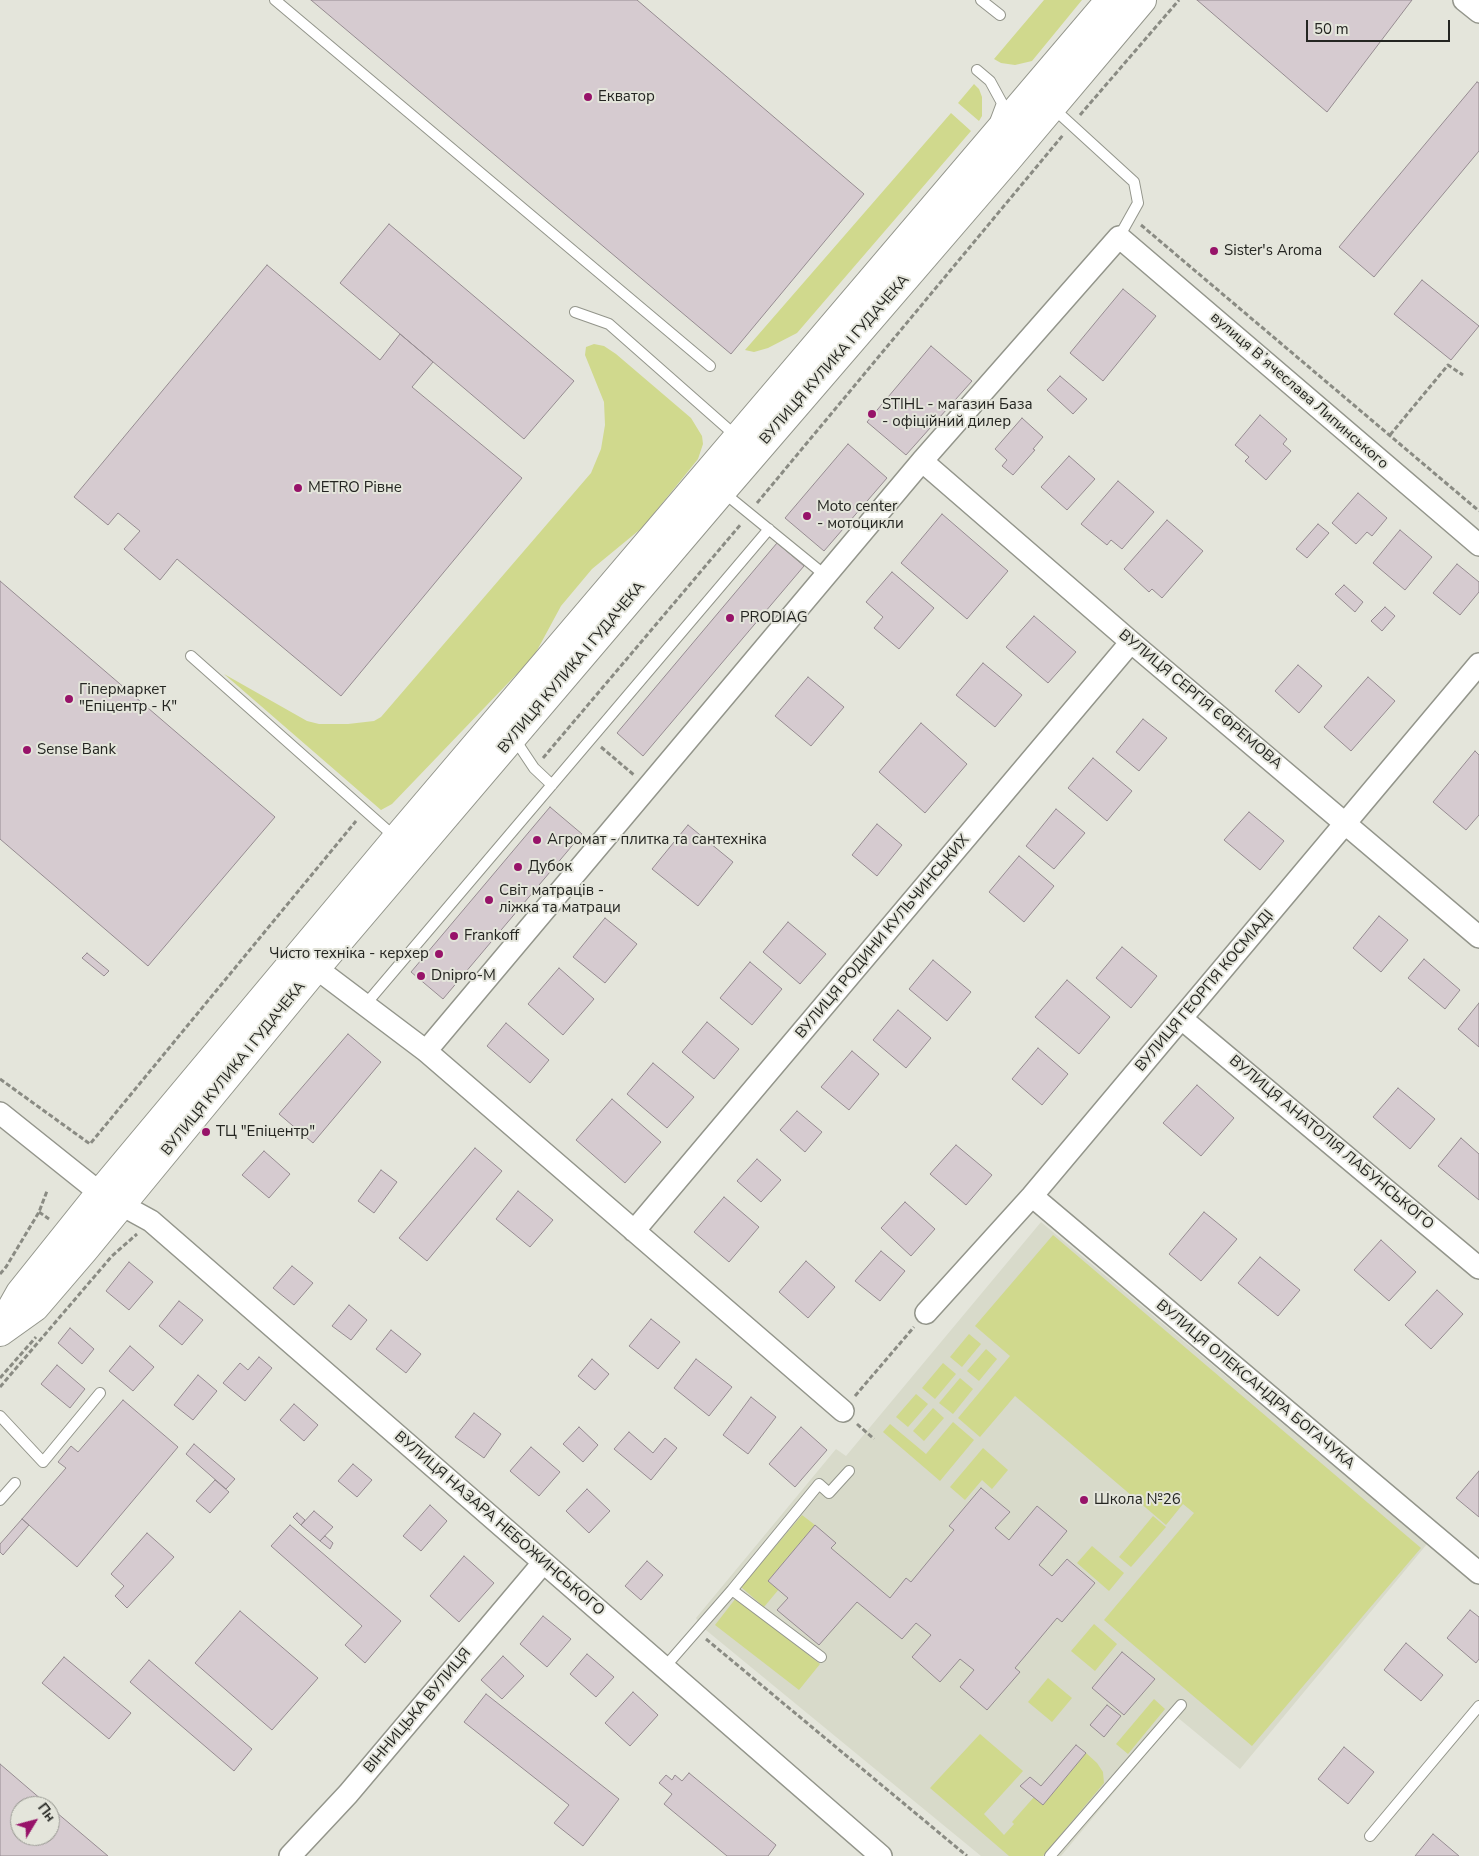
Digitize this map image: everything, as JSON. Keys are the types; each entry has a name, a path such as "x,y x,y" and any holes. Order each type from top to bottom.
{"main road":[{"name":"ВУЛИЦЯ КУЛИКА І ГУДАЧЕКА","path":"0,1330 35,1307 111,1198 396,839 1110,0"},
{"name":"ВУЛИЦЯ КУЛИКА І ГУДАЧЕКА","path":"111,1198 316,968 722,491 1062,116 1142,0"}],"street":[{"path":"1464,0 1479,12"},
{"path":"426,1051 922,461 1119,237"},
{"name":"вулиця Вʼячеслава Липинського","path":"1119,237 1479,545"},
{"name":"ВУЛИЦЯ СЕРГІЯ ЄФРЕМОВА","path":"922,461 1479,938"},
{"name":"ВУЛИЦЯ РОДИНИ КУЛЬЧИНСЬКИХ","path":"634,1230 1132,642"},
{"name":"ВУЛИЦЯ ГЕОРГІЯ КОСМІАДІ","path":"926,1313 1032,1196 1479,664"},
{"path":"316,968 426,1051 843,1411"},
{"name":"ВУЛИЦЯ АНАТОЛІЯ ЛАБУНСЬКОГО","path":"1182,1019 1479,1268"},
{"name":"ВУЛИЦЯ НАЗАРА НЕБОЖИНСЬКОГО","path":"0,1113 111,1198 151,1221 882,1856"},
{"name":"ВУЛИЦЯ ОЛЕКСАНДРА БОГАЧУКА","path":"1032,1196 1479,1573"},
{"name":"ВІННИЦЬКА ВУЛИЦЯ","path":"290,1856 348,1794 543,1562"}],"lane":[{"path":"275,0 710,366"},
{"path":"982,0 1000,15"},
{"path":"977,70 990,81 1002,103 989,143"},
{"path":"1062,116 1134,182 1138,203 1119,237"},
{"path":"574,312 609,324 737,437"},
{"path":"722,491 826,576"},
{"path":"365,1005 769,530"},
{"path":"191,656 396,839"},
{"path":"513,737 534,768 552,785"},
{"path":"0,1416 43,1462 100,1393"},
{"path":"664,1668 732,1590 819,1484 829,1493 848,1471"},
{"path":"0,1500 15,1483"},
{"path":"732,1590 821,1657"},
{"path":"1050,1856 1181,1705"},
{"path":"1370,1836 1479,1706"}],"path":[{"path":"534,768 750,513 1062,116 1179,0"},
{"path":"1130,216 1479,511"},
{"path":"1390,435 1448,366 1462,376"},
{"path":"591,738 648,788"},
{"path":"0,1079 90,1144 356,820 371,816"},
{"path":"0,1274 39,1212 47,1191"},
{"path":"0,1387 112,1256 141,1230"},
{"path":"843,1411 926,1313"},
{"path":"696,1631 967,1856"}],"shaded area":[{"name":"Школа №26","path":"1041,1222 1427,1544 1240,1769 1177,1717 1061,1856 981,1856 701,1626 696,1618 836,1449 846,1456"}],"green space":[{"path":"1044,0 1082,0 1032,61 1015,65 1001,63 994,59"},
{"path":"974,84 979,89 982,97 982,116 979,121 958,103"},
{"path":"951,113 971,131 797,333 768,348 754,352 745,350"},
{"path":"594,344 604,346 616,354 691,418 702,436 703,444 698,459 643,527 592,569 561,606 534,656 392,804 381,810 224,674 307,721 319,724 348,724 374,721 381,717 591,473 601,449 605,425 604,402 585,355 586,347"},
{"path":"1053,1235 1421,1548 1252,1746 1104,1620 1194,1513 1183,1504 1166,1525 1015,1396 980,1437 958,1418 1010,1356 975,1326"},
{"path":"969,1334 981,1344 962,1367 950,1357"},
{"path":"986,1349 997,1359 979,1381 967,1371"},
{"path":"943,1363 956,1374 935,1399 922,1388"},
{"path":"960,1378 973,1389 953,1414 939,1403"},
{"path":"916,1394 928,1404 908,1427 896,1417"},
{"path":"933,1408 944,1418 924,1441 913,1431"},
{"path":"953,1422 974,1440 940,1481 883,1432 890,1424 926,1454"},
{"path":"983,1448 1008,1470 992,1489 982,1480 965,1500 950,1487"},
{"path":"802,1515 815,1525 769,1580 779,1589 764,1607 741,1587"},
{"path":"1153,1516 1166,1527 1131,1567 1119,1557"},
{"path":"1092,1546 1124,1573 1109,1591 1077,1563"},
{"path":"736,1598 820,1664 799,1690 715,1625"},
{"path":"1094,1624 1117,1644 1095,1671 1071,1651"},
{"path":"1048,1678 1072,1698 1052,1722 1028,1702"},
{"path":"1154,1699 1165,1709 1128,1754 1116,1744"},
{"path":"980,1734 1023,1771 984,1814 1004,1835 1014,1824 1012,1822 1034,1797 1043,1805 1086,1753 1097,1763 1103,1772 1104,1783 1043,1856 1009,1856 930,1788"}],"building":[{"name":"Екватор","path":"311,0 637,0 864,194 731,354"},
{"path":"1197,0 1412,0 1327,112"},
{"path":"1477,82 1479,83 1479,151 1374,277 1339,247"},
{"path":"389,224 574,381 524,439 340,283"},
{"name":"METRO Рівне","path":"267,265 380,360 400,334 433,362 412,387 522,478 341,696 177,559 160,580 124,549 140,531 118,513 108,525 74,497"},
{"path":"1422,280 1479,326 1451,360 1394,314"},
{"path":"1123,289 1156,316 1103,381 1070,353"},
{"path":"931,346 972,381 906,455 867,422"},
{"path":"1060,376 1087,399 1073,414 1047,390"},
{"path":"1260,415 1287,439 1283,444 1291,451 1266,480 1245,461 1249,457 1235,445"},
{"path":"1022,418 1043,437 1033,449 1035,450 1013,475 1002,466 1007,460 995,449"},
{"path":"848,444 887,478 824,551 785,518"},
{"path":"1069,456 1095,479 1067,510 1041,487"},
{"path":"1118,481 1154,512 1122,549 1111,540 1107,545 1081,524"},
{"path":"1358,493 1387,518 1372,536 1367,532 1356,544 1332,523"},
{"path":"942,514 1008,571 967,619 901,563"},
{"path":"1167,520 1203,551 1162,598 1152,589 1149,592 1124,569"},
{"path":"1318,524 1329,533 1307,558 1296,549"},
{"path":"1400,530 1432,557 1405,590 1373,563"},
{"path":"777,543 804,566 643,756 617,733"},
{"path":"1457,564 1479,582 1479,592 1460,615 1433,593"},
{"path":"892,572 934,608 899,649 874,628 883,617 866,602"},
{"name":"Гіпермаркет \"Епіцентр - К\"","path":"0,581 275,817 148,966 0,839"},
{"path":"1344,585 1363,602 1355,612 1335,594"},
{"path":"1385,607 1395,616 1382,631 1371,621"},
{"path":"1034,616 1076,652 1048,683 1006,647"},
{"path":"983,663 1022,695 995,727 956,695"},
{"path":"1298,665 1322,686 1299,713 1275,691"},
{"path":"808,677 844,707 811,746 775,716"},
{"path":"1368,677 1395,701 1351,751 1324,727"},
{"path":"1143,719 1167,738 1139,771 1116,752"},
{"path":"921,723 967,764 925,813 879,772"},
{"path":"1475,751 1479,755 1479,815 1466,830 1433,802"},
{"path":"1093,758 1132,791 1107,821 1068,788"},
{"path":"550,807 582,834 443,999 411,972"},
{"path":"1056,809 1085,833 1054,869 1026,846"},
{"path":"1249,812 1284,841 1260,870 1224,840"},
{"path":"877,824 902,845 877,876 852,855"},
{"path":"688,825 733,862 698,906 652,869"},
{"path":"1019,856 1054,886 1024,922 989,892"},
{"path":"1379,916 1408,940 1381,972 1353,948"},
{"path":"605,918 637,944 605,983 573,957"},
{"path":"788,922 826,954 800,984 763,952"},
{"path":"1122,947 1157,976 1131,1008 1096,978"},
{"path":"87,953 109,971 104,976 82,958"},
{"path":"1424,959 1460,990 1445,1009 1408,978"},
{"path":"933,960 971,992 947,1021 909,989"},
{"path":"750,962 782,989 752,1025 720,998"},
{"path":"559,968 594,999 563,1035 528,1004"},
{"path":"1067,980 1110,1017 1079,1054 1035,1017"},
{"path":"1479,1003 1479,1047 1458,1029"},
{"path":"898,1010 931,1038 906,1068 873,1040"},
{"path":"707,1022 739,1049 714,1079 682,1052"},
{"path":"506,1023 549,1060 530,1083 487,1046"},
{"path":"348,1034 381,1062 313,1143 279,1114"},
{"path":"1038,1048 1068,1074 1042,1105 1012,1079"},
{"path":"852,1051 879,1074 849,1110 821,1087"},
{"path":"653,1063 694,1097 667,1128 627,1094"},
{"path":"1197,1085 1234,1118 1201,1156 1163,1123"},
{"path":"1398,1088 1435,1119 1410,1149 1373,1117"},
{"path":"612,1099 661,1142 625,1183 576,1140"},
{"path":"797,1111 822,1132 805,1152 780,1130"},
{"path":"1461,1138 1479,1154 1479,1200 1438,1166"},
{"path":"956,1145 992,1175 966,1205 930,1174"},
{"path":"475,1148 502,1171 427,1261 399,1238"},
{"path":"264,1151 290,1174 269,1198 242,1175"},
{"path":"757,1159 781,1180 761,1202 737,1181"},
{"path":"381,1170 397,1182 374,1213 358,1201"},
{"path":"518,1191 553,1220 530,1247 496,1219"},
{"path":"724,1197 759,1227 729,1262 694,1232"},
{"path":"905,1202 935,1229 911,1256 881,1228"},
{"path":"1204,1212 1237,1239 1201,1281 1169,1254"},
{"path":"1381,1240 1416,1272 1389,1301 1354,1270"},
{"path":"881,1251 905,1271 880,1301 855,1281"},
{"path":"1260,1257 1300,1290 1278,1316 1238,1283"},
{"path":"806,1261 835,1287 808,1318 779,1292"},
{"path":"129,1262 153,1282 129,1310 106,1291"},
{"path":"292,1266 313,1283 294,1305 273,1288"},
{"path":"1437,1290 1463,1314 1431,1349 1405,1325"},
{"path":"179,1301 203,1320 182,1345 159,1326"},
{"path":"349,1305 367,1320 351,1340 332,1326"},
{"path":"651,1319 680,1342 658,1369 629,1346"},
{"path":"70,1328 94,1349 82,1364 58,1343"},
{"path":"391,1330 421,1354 406,1373 376,1349"},
{"path":"130,1346 154,1367 133,1391 109,1371"},
{"path":"259,1357 272,1368 245,1401 223,1383 240,1363 248,1370"},
{"path":"592,1359 609,1374 595,1390 578,1376"},
{"path":"696,1359 732,1387 709,1416 674,1388"},
{"path":"57,1365 85,1389 70,1408 41,1384"},
{"path":"198,1375 217,1391 193,1420 174,1405"},
{"path":"751,1397 776,1417 748,1454 723,1435"},
{"path":"123,1400 178,1447 77,1567 22,1519 66,1468 58,1462 71,1446 78,1452"},
{"path":"294,1404 318,1425 304,1441 280,1420"},
{"path":"474,1413 501,1434 484,1458 455,1437"},
{"path":"579,1427 598,1445 583,1462 563,1444"},
{"path":"801,1427 827,1450 795,1487 769,1464"},
{"path":"629,1432 653,1453 665,1438 677,1448 651,1480 614,1449"},
{"path":"194,1444 235,1479 226,1489 186,1454"},
{"path":"531,1447 560,1472 539,1496 510,1471"},
{"path":"353,1464 372,1480 357,1497 338,1481"},
{"path":"1479,1471 1479,1517 1456,1498"},
{"path":"215,1480 229,1492 210,1513 196,1501"},
{"path":"981,1488 1010,1512 995,1528 1009,1540 1037,1506 1067,1531 1039,1565 1052,1576 1067,1559 1095,1583 1062,1622 1057,1618 1015,1668 1020,1672 987,1710 960,1687 974,1670 960,1659 940,1682 912,1657 931,1635 916,1623 902,1639 857,1602 819,1645 777,1610 788,1598 768,1581 815,1525 836,1543 831,1548 890,1598 906,1578 911,1582 954,1530 949,1526"},
{"path":"587,1489 610,1511 589,1533 566,1511"},
{"path":"430,1505 447,1521 421,1551 403,1536"},
{"path":"314,1511 333,1527 320,1541 301,1525"},
{"path":"297,1513 305,1520 301,1525 293,1517"},
{"path":"22,1519 29,1525 3,1555 0,1552 0,1544"},
{"path":"290,1525 401,1621 365,1663 345,1645 362,1626 271,1546"},
{"path":"147,1533 174,1557 127,1608 115,1596 124,1586 111,1574"},
{"path":"325,1536 333,1543 330,1549 320,1541"},
{"path":"464,1556 494,1583 459,1622 430,1596"},
{"path":"647,1561 663,1575 641,1600 625,1586"},
{"path":"1470,1610 1479,1617 1479,1659 1476,1663 1447,1638"},
{"path":"240,1611 318,1678 272,1730 195,1663"},
{"path":"543,1616 571,1639 547,1667 520,1644"},
{"path":"1406,1643 1443,1675 1421,1701 1384,1670"},
{"path":"1122,1652 1155,1679 1124,1715 1092,1688"},
{"path":"587,1654 614,1677 596,1697 570,1674"},
{"path":"503,1656 524,1676 502,1699 481,1680"},
{"path":"64,1657 131,1713 109,1739 42,1683"},
{"path":"149,1660 252,1749 234,1771 130,1682"},
{"path":"633,1692 658,1715 630,1746 605,1723"},
{"path":"486,1694 619,1799 583,1846 554,1823 569,1805 464,1722"},
{"path":"1107,1705 1121,1716 1104,1737 1090,1725"},
{"path":"1076,1745 1086,1753 1043,1805 1020,1786 1030,1777 1041,1786"},
{"path":"1344,1747 1374,1772 1348,1804 1318,1779"},
{"path":"0,1764 37,1796 10,1796 10,1846 60,1846 60,1815 108,1856 0,1856"},
{"path":"689,1773 776,1845 768,1856 727,1856 664,1804 672,1794 659,1783 666,1775 672,1780 675,1775 682,1781"},
{"path":"1433,1834 1459,1856 1415,1856"}],"place":[{"name":"Екватор","path":"588,97"},
{"name":"Sister's Aroma","path":"1214,251"},
{"name":"STIHL - магазин База - офіційний дилер","path":"872,414"},
{"name":"METRO Рівне","path":"298,488"},
{"name":"Moto center - мотоцикли","path":"807,516"},
{"name":"PRODIAG","path":"730,618"},
{"name":"Гіпермаркет \"Епіцентр - К\"","path":"69,699"},
{"name":"Sense Bank","path":"27,750"},
{"name":"Агромат - плитка та сантехніка","path":"537,840"},
{"name":"Дубок","path":"518,867"},
{"name":"Світ матраців - ліжка та матраци","path":"489,900"},
{"name":"Frankoff","path":"454,936"},
{"name":"Чисто техніка - керхер","path":"439,954"},
{"name":"Dnipro-M","path":"421,976"},
{"name":"ТЦ \"Епіцентр\"","path":"206,1132"},
{"name":"Школа №26","path":"1084,1500"}]}
